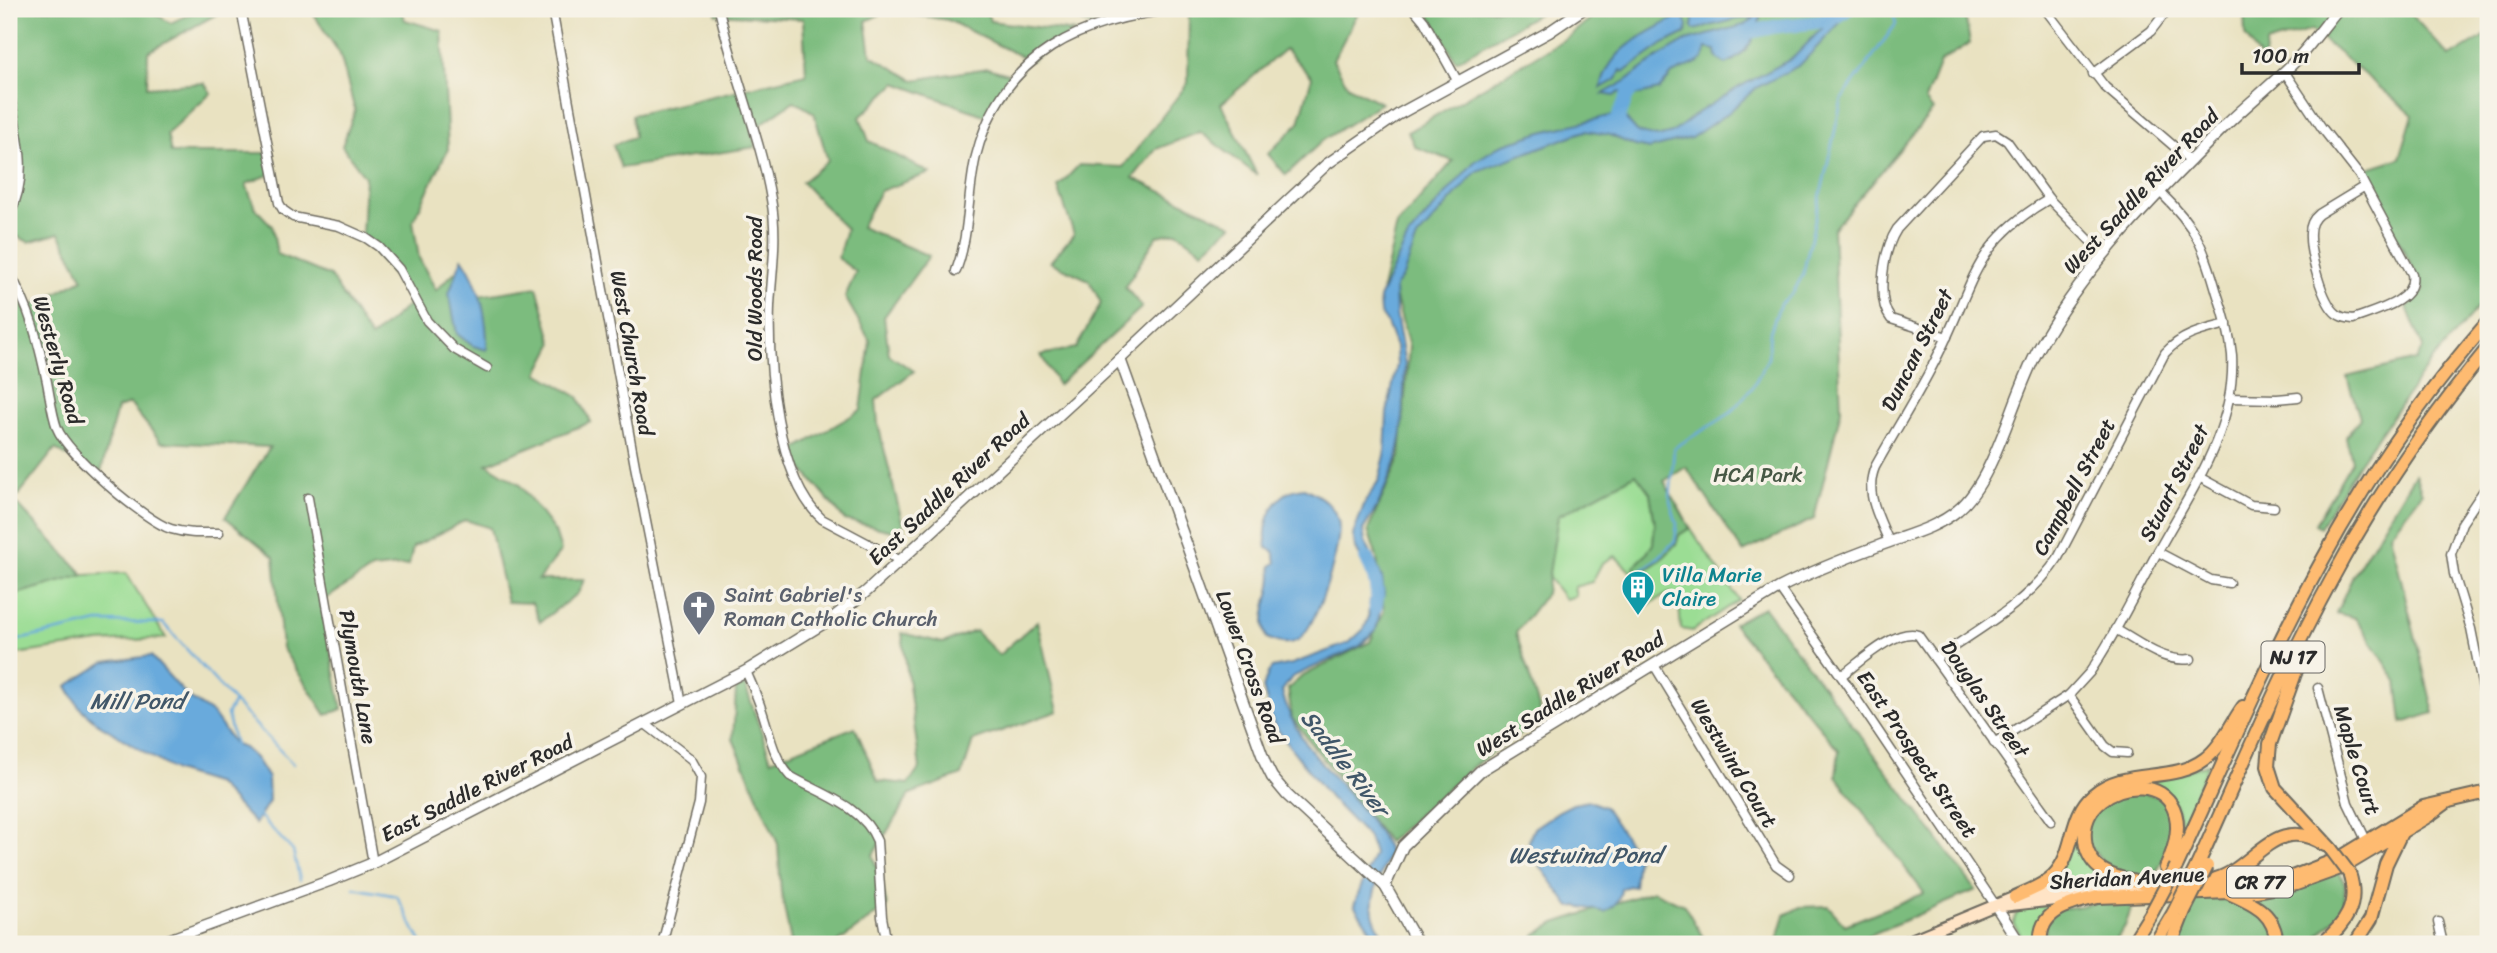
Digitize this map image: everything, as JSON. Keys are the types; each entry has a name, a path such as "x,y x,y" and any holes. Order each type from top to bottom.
{"main road":[{"name":"NJ 17","path":"2171,868 2313,576 2367,485 2432,391 2488,322"},
{"name":"NJ 17","path":"2155,944 2179,912 2202,866 2221,812 2346,553 2398,468 2488,348"},
{"path":"2320,603 2267,758 2275,788 2331,849 2349,873 2353,887 2351,909 2344,923 2322,944"},
{"path":"2015,897 2044,883 2058,870 2067,853 2078,815 2089,799 2103,787 2121,780 2180,771 2203,760 2218,745 2265,674"},
{"path":"2133,941 2152,912 2171,868 2177,820 2174,808 2163,795 2148,788 2124,789 2107,797 2094,809 2085,833 2088,852 2094,862 2107,873 2151,886"},
{"name":"Sheridan Avenue","path":"1996,906 2098,897 2269,890 2309,881 2343,867 2423,807 2488,792"},
{"name":"Sheridan Avenue","path":"1901,944 2015,897 2059,890 2257,883 2292,877 2402,831 2447,802"},
{"path":"2355,944 2371,919 2388,858 2402,831"},
{"path":"2190,885 2230,874 2241,868 2265,845 2283,837 2308,836 2331,849"},
{"path":"2369,845 2381,880"},
{"path":"2227,892 2257,906 2266,914 2275,928 2277,944"},
{"path":"2041,944 2041,933 2052,914 2065,906 2098,897"},
{"path":"2171,944 2179,912"}],"street":[{"path":"241,9 279,203 283,210 293,217 346,228 379,247 399,269 427,321 454,349 487,368"},
{"name":"West Church Road","path":"552,9 637,475 682,703"},
{"name":"Old Woods Road","path":"719,9 762,158 774,215 775,262 770,330 776,400 790,466 812,510 837,528 899,560"},
{"path":"956,271 964,250 973,173 981,139 998,104 1021,72 1046,50 1076,33 1134,14 1180,9"},
{"path":"1414,9 1426,24 1458,82"},
{"name":"East Saddle River Road","path":"157,944 373,863 746,671 842,611 1120,359 1327,164 1374,129 1549,32 1583,9"},
{"path":"2045,9 2093,74 2118,101 2191,162"},
{"path":"2093,74 2151,31 2168,9"},
{"name":"West Saddle River Road","path":"1383,884 1403,846 1480,771 1779,588 1826,565 1949,517 1960,509 1978,489 2034,358 2065,304 2103,254 2225,127 2298,58 2338,9"},
{"path":"2284,71 2365,186 2412,274 2410,292 2405,297 2353,319 2336,313 2327,301 2315,265 2310,233 2314,218 2365,186"},
{"path":"9,91 22,162 18,199 9,216"},
{"path":"1947,337 1896,322 1886,313 1885,257 1887,246 1897,229 1978,139 1990,134 2002,136 2049,199 2103,254"},
{"name":"Stuart Street","path":"1994,743 2069,695 2090,672 2199,477 2223,428 2230,398 2232,352 2227,324 2200,240 2180,212 2161,193"},
{"name":"Duncan Street","path":"1889,542 1872,497 1871,480 1875,467 1947,337 1974,271 1984,254 2021,216 2049,199"},
{"name":"Westerly Road","path":"9,272 33,321 55,423 65,444 78,458 161,525 182,532 219,533"},
{"name":"Campbell Street","path":"1935,659 2020,601 2038,585 2058,558 2165,353 2189,334 2227,324"},
{"name":"Lower Cross Road","path":"1120,359 1272,777 1383,884 1418,944"},
{"path":"2230,398 2298,397"},
{"path":"2199,477 2251,505 2274,507"},
{"path":"2488,484 2462,523 2451,554 2454,574 2485,684 2488,714"},
{"name":"Plymouth Lane","path":"308,498 373,863"},
{"path":"2158,552 2211,580 2230,583"},
{"name":"East Prospect Street","path":"1779,588 2020,944"},
{"path":"2115,629 2166,658 2178,661 2191,659"},
{"name":"Douglas Street","path":"1841,676 1896,637 1905,633 1918,635 2050,821"},
{"name":"Westwind Court","path":"1654,664 1776,865 1790,874"},
{"path":"746,671 761,706 772,747 783,768 790,776 852,810 868,823 874,832 887,944"},
{"name":"Maple Court","path":"2318,688 2348,803 2369,845"},
{"path":"2069,695 2105,747 2113,752 2127,753"},
{"path":"644,723 691,759 701,777 699,803 662,944"},
{"path":"2438,922 2443,944"}],"green space":[{"path":"9,9 147,9 171,23 200,9 226,9 148,52 147,87 204,83 211,93 167,134 171,153 266,153 271,174 246,184 255,208 272,226 277,254 330,276 371,338 413,301 362,236 365,177 342,146 355,111 340,54 310,9 401,9 405,20 442,31 448,149 413,221 419,258 436,290 461,266 479,296 537,287 553,344 538,373 578,397 591,422 487,464 519,484 555,532 561,551 538,580 584,580 578,593 540,622 532,603 507,602 490,528 466,520 413,547 409,565 372,569 321,602 342,709 326,715 282,648 274,557 225,517 270,447 161,442 130,404 117,408 100,476 55,449 14,501 84,575 9,596 9,277 24,310 83,279 59,233 29,242 9,233"},
{"path":"716,9 986,9 990,21 1074,32 1030,61 948,20 887,11 866,21 871,55 914,80 988,68 1015,76 986,116 896,83 860,117 869,141 930,173 880,191 861,227 929,256 884,317 889,355 914,371 876,400 878,424 905,534 845,520 789,453 861,410 870,341 845,297 856,272 838,258 846,229 802,182 828,161 814,113 794,101 751,131 756,147 621,168 613,145 634,137 632,115 806,74 803,19 716,14"},
{"path":"1049,9 1104,9 1112,20 1090,25"},
{"path":"1189,9 1360,9 1333,60 1348,86 1381,103 1322,141 1286,175 1268,154 1299,123 1312,77 1285,49 1221,104 1257,175 1200,132 1156,149 1133,178 1232,225 1203,251 1177,232 1157,236 1125,287 1142,307 1058,385 1041,355 1076,348 1101,303 1089,280 1050,262 1074,234 1058,187 1079,165 1123,167 1188,83"},
{"path":"1426,9 1546,9 1456,61"},
{"name":"HCA Park","path":"1602,9 1964,9 1970,43 1940,62 1925,100 1933,110 1833,229 1841,410 1814,519 1743,552 1686,467 1664,481 1690,528 1679,535 1663,558 1639,574 1635,572 1634,566 1653,544 1655,524 1650,493 1636,474 1558,516 1546,593 1516,633 1543,720 1476,764 1388,842 1292,718 1288,689 1301,677 1370,642 1384,611 1377,558 1368,530 1400,457 1409,347 1393,287 1382,289 1397,225 1453,161 1415,147 1408,132 1568,37"},
{"path":"2244,9 2406,9 2450,57 2488,34 2488,296 2429,364 2359,463 2320,527 2315,524 2352,461 2346,437 2360,418 2347,377 2416,360 2423,347 2407,307 2424,290 2362,170 2400,158 2413,115 2311,30 2266,44 2263,63 2245,35"},
{"path":"1636,474 1650,493 1655,524 1653,544 1634,566 1676,545 1679,535 1690,528 1739,600 1692,631 1681,629 1679,604 1672,592 1644,607 1630,584 1633,574 1615,556 1602,563 1592,582 1574,587 1576,596 1565,599 1548,577 1558,516"},
{"path":"2415,474 2422,493 2390,534 2434,713 2402,723 2397,681 2356,618 2336,613 2353,576"},
{"path":"126,573 166,638 99,642 9,655 9,596 84,575"},
{"path":"1764,607 1976,890 1849,944 1776,944 1785,915 1800,907 1828,906 1845,925 1924,893 1836,776 1839,750 1733,624"},
{"path":"1037,621 1058,711 973,741 962,775 910,794 873,855 887,906 836,944 787,944 791,942 781,892 778,844 733,739 736,689 745,685 771,760 855,727 878,781 908,784 920,768 902,633 943,643 975,631 999,655"},
{"path":"2208,764 2181,826 2171,798 2155,785 2146,782"},
{"path":"2142,792 2159,798 2166,805 2172,825 2163,859 2153,877 2130,875 2113,869 2084,840 2091,808 2109,794"},
{"path":"2080,829 2080,839 2106,879 2053,881"},
{"path":"2337,867 2345,884 2344,910 2310,944 2174,944 2196,898 2231,899 2247,903 2301,884"},
{"path":"1653,891 1684,905 1707,944 1642,938 1632,944 1532,944 1535,935 1555,923"},
{"path":"2110,901 2134,901 2125,926 2113,944 2046,944 2045,925 2055,910"},
{"path":"2055,905 2047,911 2038,944 2026,944 2014,924 2018,912 2028,907"}],"water":[{"path":"1841,9 1853,9 1800,65 1756,88 1728,113 1691,138 1649,149 1610,135 1585,131 1477,171 1417,238 1403,276 1395,287 1396,313 1405,365 1402,433 1397,459 1378,505 1363,530 1365,541 1382,577 1384,594 1376,630 1360,646 1292,677 1282,691 1301,736 1363,811 1389,852 1375,889 1373,904 1374,916 1384,943 1373,944 1375,937 1354,905 1374,854 1369,838 1330,798 1284,739 1272,721 1263,688 1272,668 1292,664 1349,643 1364,629 1368,619 1370,599 1377,587 1373,573 1367,569 1356,549 1353,535 1365,502 1379,480 1385,455 1387,413 1397,365 1396,347 1380,313 1379,298 1408,237 1474,162 1501,145 1609,116 1626,119 1637,132 1657,137 1672,133 1739,87 1793,58"},
{"path":"1760,10 1755,34 1740,55 1726,64 1717,58 1716,50 1706,48 1703,59 1672,74 1659,90 1634,96 1619,92 1614,96 1603,94 1686,41 1744,25 1756,17 1694,30 1694,11"},
{"path":"1681,17 1685,18 1688,26 1686,33 1663,44 1624,72 1621,70 1617,79 1601,88 1605,74 1619,53 1640,38"},
{"path":"462,258 474,278 482,302 487,350 473,346 457,334 449,293"},
{"path":"1304,488 1325,501 1336,514 1339,531 1337,546 1321,602 1313,619 1298,640 1282,643 1267,638 1265,629 1271,566 1276,563 1274,551 1267,548 1266,528 1272,509 1278,501 1294,490"},
{"name":"Mill Pond","path":"151,656 188,697 213,714 235,745 244,748 256,759 268,778 269,801 255,824 217,784 175,771 97,723 79,707 67,686 105,662"},
{"name":"Westwind Pond","path":"1589,801 1605,807 1637,855 1634,887 1621,889 1616,903 1605,912 1570,907 1530,852 1529,840 1534,828 1573,804"}],"waterway":[{"name":"Saddle River","path":"1741,34 1832,19 1847,9"},
{"path":"1642,570 1675,541 1677,524 1670,501 1674,448 1729,414 1752,388 1768,358 1770,332 1780,304 1793,293 1803,274 1842,99 1896,24 1892,9"},
{"name":"Saddle River","path":"1603,125 1616,124 1627,96 1638,83"},
{"name":"Saddle River","path":"1366,558 1375,582 1375,608"},
{"path":"9,642 99,622 163,623 234,702 227,714 235,745"},
{"path":"234,702 293,764"},
{"path":"260,816 293,851 300,880"},
{"path":"354,888 397,896 422,944"}],"place":[{"name":"Villa Marie Claire","path":"1638,617"},
{"name":"Saint Gabriel's Roman Catholic Church","path":"699,637"}]}
